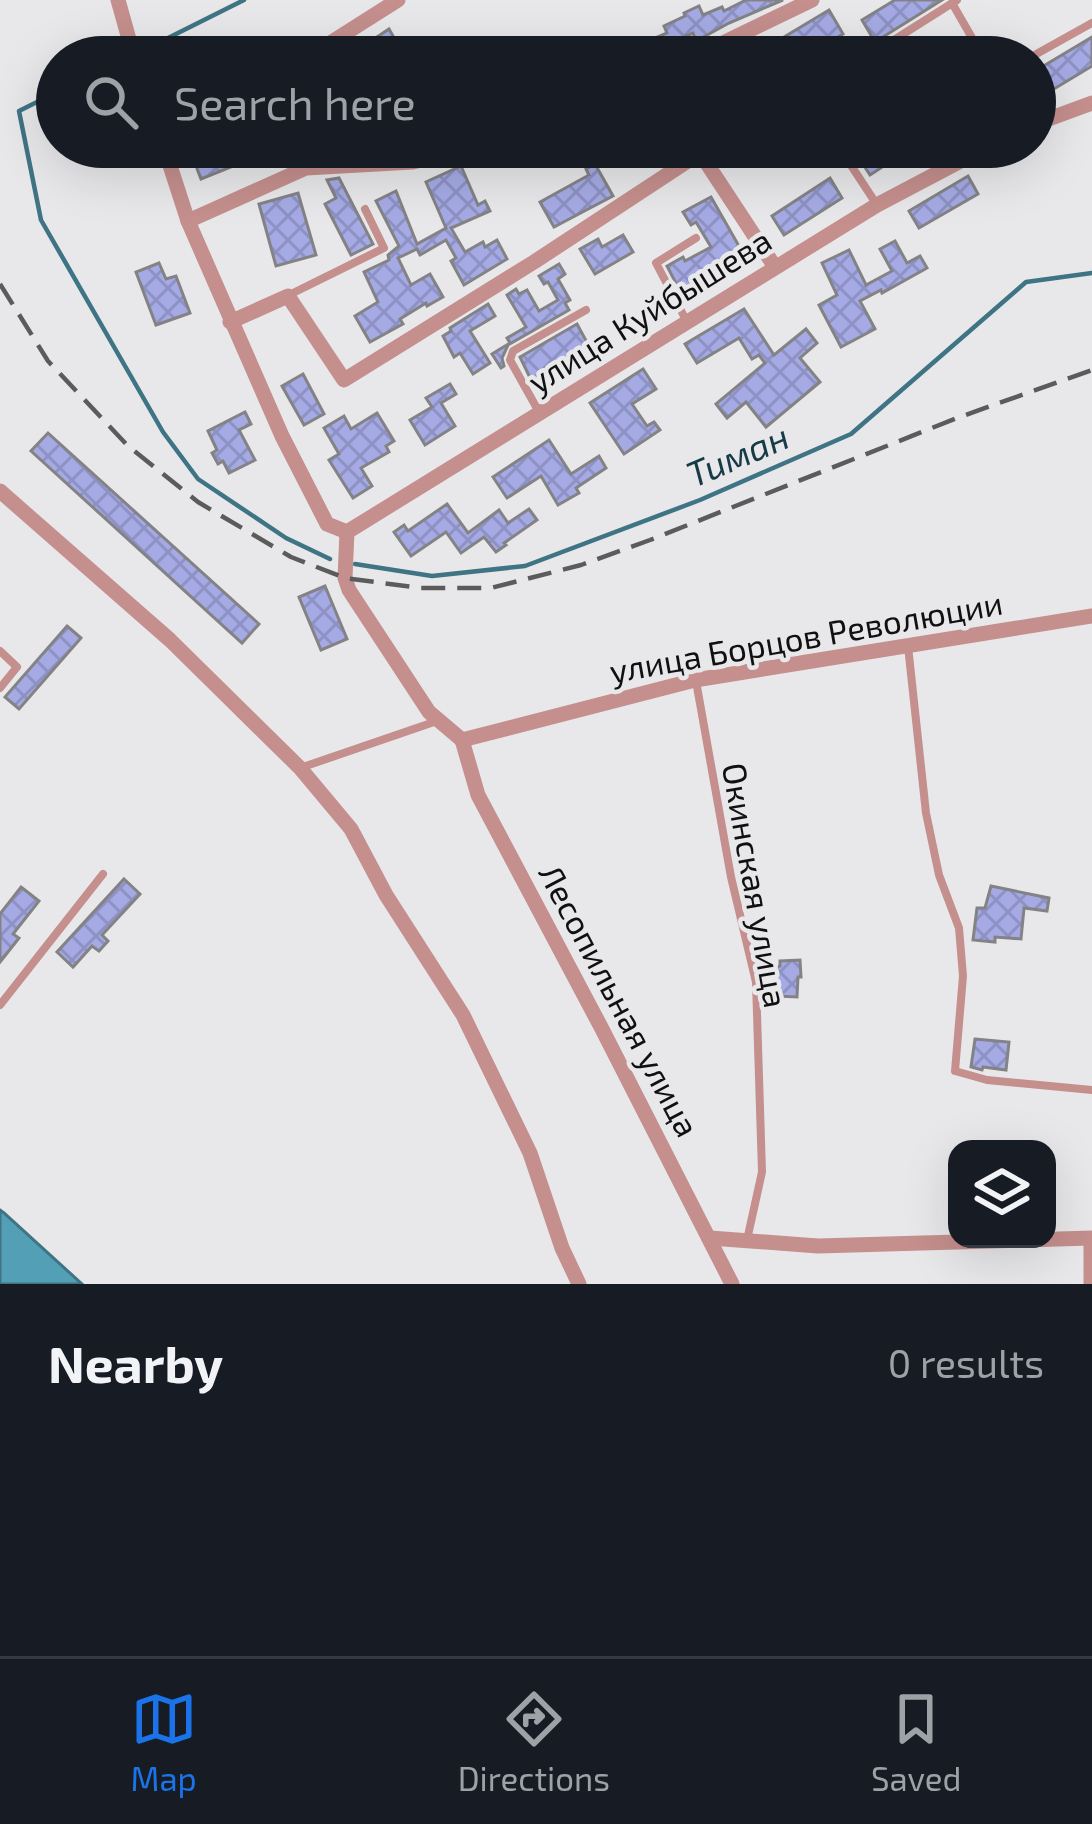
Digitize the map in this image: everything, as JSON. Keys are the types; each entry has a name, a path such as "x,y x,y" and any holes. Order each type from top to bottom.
{"street":[{"path":"118,0 128,36"},
{"path":"341,36 398,0"},
{"path":"737,36 812,0"},
{"path":"1056,113 1092,103"},
{"path":"171,168 188,221 282,436 327,524 347,532 349,590 429,712 462,740"},
{"path":"188,221 306,168"},
{"path":"230,322 288,296 344,380 678,168"},
{"path":"716,168 775,267"},
{"name":"улица Куйбышева","path":"347,532 877,205 947,168"},
{"path":"0,491 170,640 300,768 351,829 386,895 464,1015 530,1153 579,1284"},
{"name":"улица Борцов Революции","path":"462,740 695,680 1092,616"},
{"name":"Лесопильная улица","path":"462,740 478,796 732,1284"},
{"path":"710,1238 818,1246 1092,1239 1091,1284"}],"lane":[{"path":"901,36 955,2 972,36"},
{"path":"1056,43 1092,23"},
{"path":"852,168 877,205"},
{"path":"288,296 384,248 365,209"},
{"path":"687,322 656,263 696,238"},
{"path":"539,413 511,360 513,351 586,310"},
{"path":"908,645 926,813 939,875 958,928 962,976 955,1071 987,1080 1092,1090"},
{"path":"0,651 17,667 0,688"},
{"name":"Окинская улица","path":"695,680 755,982 762,1172 747,1242"},
{"path":"300,768 439,720"},
{"path":"0,1005 103,874"}],"water":[{"path":"0,1210 4,1213 82,1284 0,1284"}],"building":[{"path":"746,0 783,0 705,36 660,36 667,33 664,26 699,6 703,15 722,7 724,11"},
{"path":"895,0 942,0 885,36 871,36 862,20"},
{"path":"829,10 843,34 840,36 786,36"},
{"path":"1092,37 1092,66 1056,88 1056,58"},
{"path":"197,168 228,168 201,179"},
{"path":"462,168 478,205 485,201 490,211 451,228 465,252 497,240 507,259 464,285 446,240 420,255 417,249 398,258 411,285 430,274 443,297 400,319 403,324 370,342 355,316 378,302 364,272 389,260 388,255 399,246 376,201 396,191 417,244 446,228 426,182"},
{"path":"597,168 613,196 554,227 540,202 589,175 586,169"},
{"path":"968,176 978,194 919,228 909,211"},
{"path":"339,178 373,244 351,255 325,204 336,198 327,180"},
{"path":"830,178 842,198 784,235 772,216"},
{"path":"298,193 316,255 276,266 259,204"},
{"path":"711,197 744,255 680,291 667,266 711,247 696,222 691,225 683,212"},
{"path":"623,235 633,252 595,274 580,249 598,239 602,247"},
{"path":"895,241 907,263 920,256 927,268 860,301 875,329 841,347 819,305 837,295 822,263 849,250 866,285 892,271 880,249"},
{"path":"159,263 166,279 176,276 190,313 156,325 136,272"},
{"path":"559,264 565,274 558,279 570,300 565,303 569,310 508,345 501,368 492,354 526,327 507,295 516,289 519,294 527,290 539,311 558,300 539,276"},
{"path":"488,304 495,316 470,331 490,363 473,374 460,353 454,357 443,336"},
{"path":"744,309 774,355 806,329 817,343 800,358 820,382 766,427 746,402 727,418 716,404 765,363 759,355 752,359 739,338 697,363 685,344"},
{"path":"577,324 591,350 532,382 520,357"},
{"path":"643,369 656,389 632,404 647,426 654,422 660,430 624,454 590,403"},
{"path":"303,374 324,414 304,425 282,386"},
{"path":"450,384 456,394 441,403 455,426 425,445 410,420 432,407 426,398"},
{"path":"245,412 251,424 239,430 255,460 229,473 212,453 217,450 208,431"},
{"path":"377,413 394,441 386,446 389,452 361,468 372,486 353,498 329,460 339,454 324,428 344,416 351,429"},
{"path":"48,433 259,624 242,643 31,451"},
{"path":"549,440 571,474 599,456 606,468 558,505 541,476 507,498 493,477"},
{"path":"447,504 468,533 499,510 508,523 529,509 537,520 496,552 484,537 461,553 446,532 411,556 394,532 404,525 408,531"},
{"path":"325,586 347,639 321,650 299,597"},
{"path":"67,626 81,638 19,709 5,697"},
{"path":"124,879 140,894 102,935 108,941 99,951 92,946 73,967 57,952"},
{"path":"991,886 1049,898 1047,911 1024,908 1021,939 973,940 977,908 985,908"},
{"path":"21,887 39,901 13,934 19,938 0,962 0,914"},
{"path":"800,960 797,997 777,996 776,967 780,961"},
{"path":"975,1039 1009,1042 1006,1070 971,1067"}],"waterway":[{"name":"Тиман","path":"172,36 244,0"},
{"name":"Тиман","path":"36,102 19,111 41,220 163,432 198,479 286,538 330,559"},
{"name":"Тиман","path":"355,564 432,576 525,566 700,500 851,434 1026,282 1092,273"}],"railway":[{"path":"0,284 48,361 128,446 198,502 291,557 345,578 420,588 491,588 581,565 1092,370"}]}
